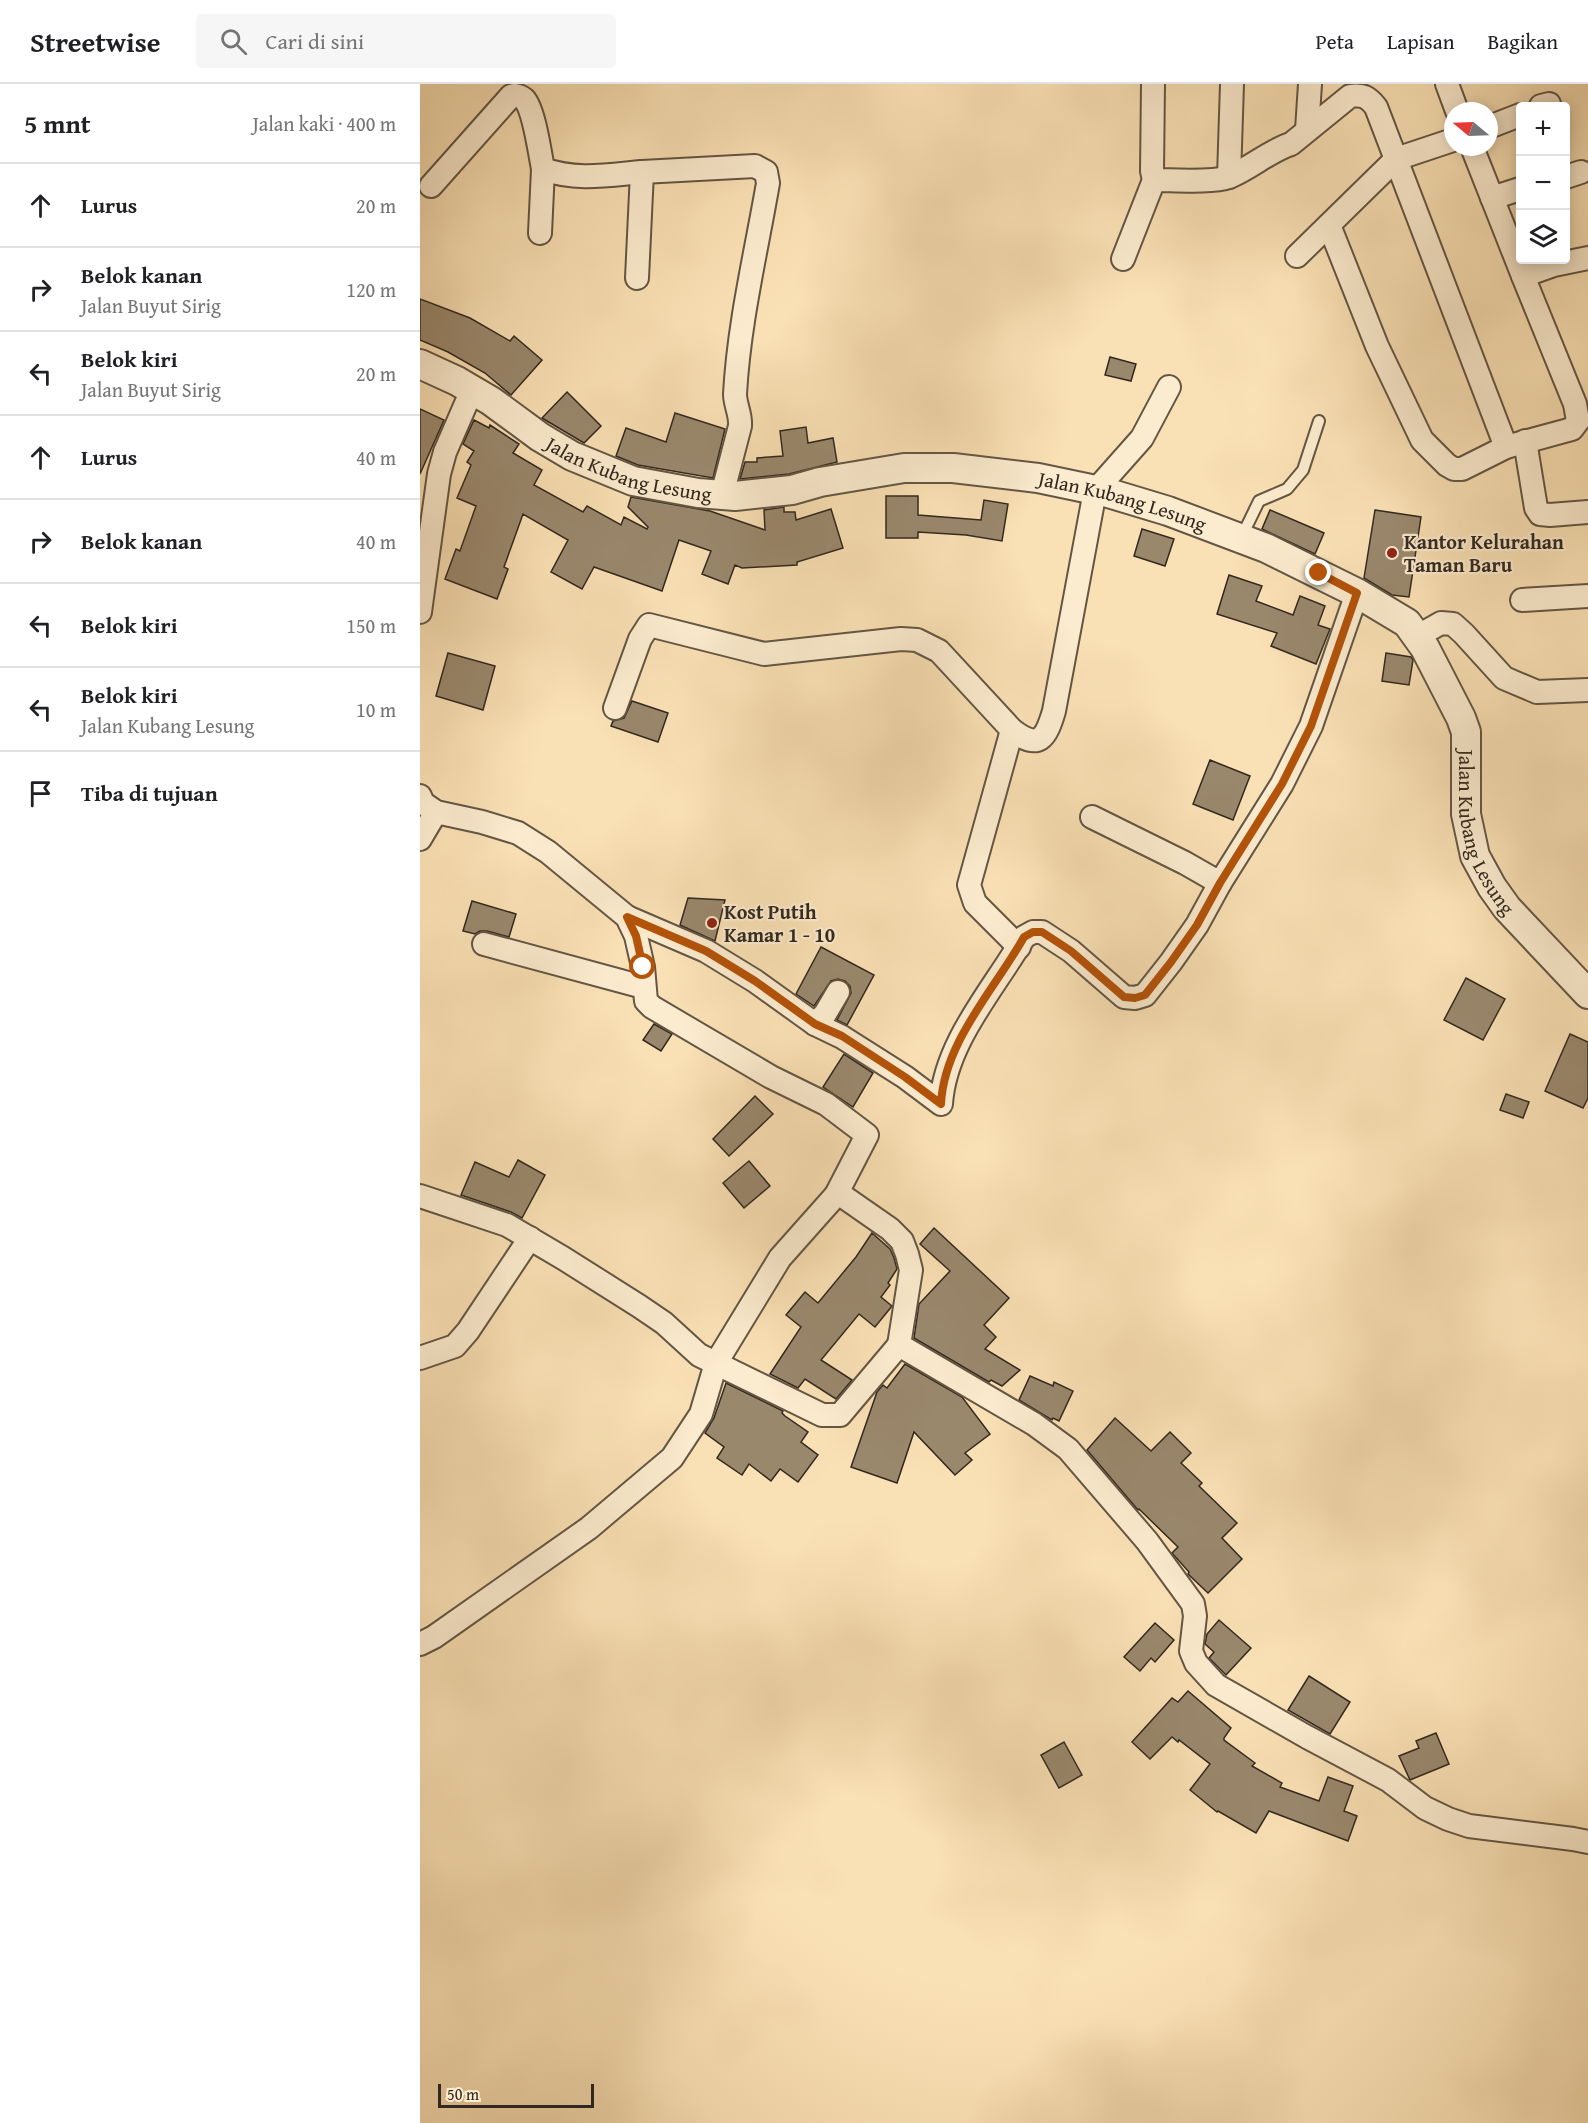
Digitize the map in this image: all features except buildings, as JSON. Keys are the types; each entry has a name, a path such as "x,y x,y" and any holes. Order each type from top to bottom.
{"street":[{"path":"1123,259 1154,180 1152,171 1153,84"},
{"path":"1229,177 1232,84"},
{"path":"1307,130 1310,84"},
{"path":"1447,84 1454,102"},
{"path":"1154,180 1229,177 1291,144 1359,89 1376,107 1515,444 1536,508 1540,514 1550,515 1588,512"},
{"path":"431,186 511,96 524,98 535,128 543,169 540,233"},
{"path":"1498,124 1516,117"},
{"path":"1297,256 1396,159 1444,143"},
{"path":"1329,225 1377,346 1422,440 1447,465 1454,469 1462,469 1515,444 1572,429 1578,421 1575,404 1476,156"},
{"path":"543,169 571,177 588,177 755,166 762,169 768,176 748,282 738,364 735,395 741,417 740,426 722,495"},
{"path":"637,278 642,172"},
{"path":"1492,198 1516,191"},
{"path":"1523,276 1554,265 1588,258"},
{"name":"Jalan Kubang Lesung","path":"420,364 472,390 572,456 633,481 722,495 774,492 904,468 953,468 1038,478 1105,492 1168,511 1266,548 1357,593 1407,623 1418,636 1457,709 1466,732 1466,814 1475,856 1492,887 1508,908 1588,994"},
{"path":"615,708 643,633 649,625 764,654 901,639 917,640 939,651 1012,730 1024,739 1032,741 1040,739 1049,728 1054,711 1095,491 1142,438 1169,387"},
{"path":"420,612 439,474 445,452 472,390"},
{"path":"420,796 423,803 436,812 518,833 548,852 627,917 706,951 755,981 815,1024 842,1036 905,1077 941,1104 942,1091 961,1036 1024,937 1033,932 1042,932 1071,951 1124,997 1135,998 1145,995 1197,925 1220,883 1282,784 1311,726 1357,593"},
{"path":"1522,600 1588,596"},
{"path":"1418,636 1441,623 1453,624 1504,678 1537,692 1588,690"},
{"path":"1012,730 969,885 975,903 1019,947"},
{"path":"420,839 436,812"},
{"path":"1092,817 1220,883"},
{"path":"420,1644 434,1637 589,1528 672,1458 701,1414 716,1363 780,1258 836,1195 867,1136 826,1104 771,1077 652,1007 646,1001 643,967 636,936 627,917"},
{"path":"484,944 643,987"},
{"path":"815,1024 825,1014 838,992"},
{"path":"420,1196 507,1225 639,1306 664,1323 699,1355 822,1415 832,1416 846,1409 899,1345 911,1270 902,1241 890,1229 844,1197 836,1195"},
{"path":"420,1358 455,1346 468,1331 530,1238"},
{"path":"899,1345 1024,1418 1068,1449 1147,1541 1193,1604 1195,1616 1191,1651 1196,1663 1216,1684 1307,1737 1388,1779 1425,1808 1448,1819 1469,1826 1588,1842"}],"lane":[{"path":"1241,538 1259,501 1287,489 1303,470 1319,421"}],"place":[{"name":"Kantor Kelurahan Taman Baru","path":"1392,553"},
{"name":"Kost Putih Kamar 1 - 10","path":"712,923"}],"route":[{"path":"643,967 636,936 627,917 706,951 755,981 815,1024 842,1036 905,1077 941,1104 942,1091 961,1036 1024,937 1033,932 1042,932 1071,951 1124,997 1135,998 1145,995 1197,925 1220,883 1282,784 1311,726 1357,593 1319,573"}]}
